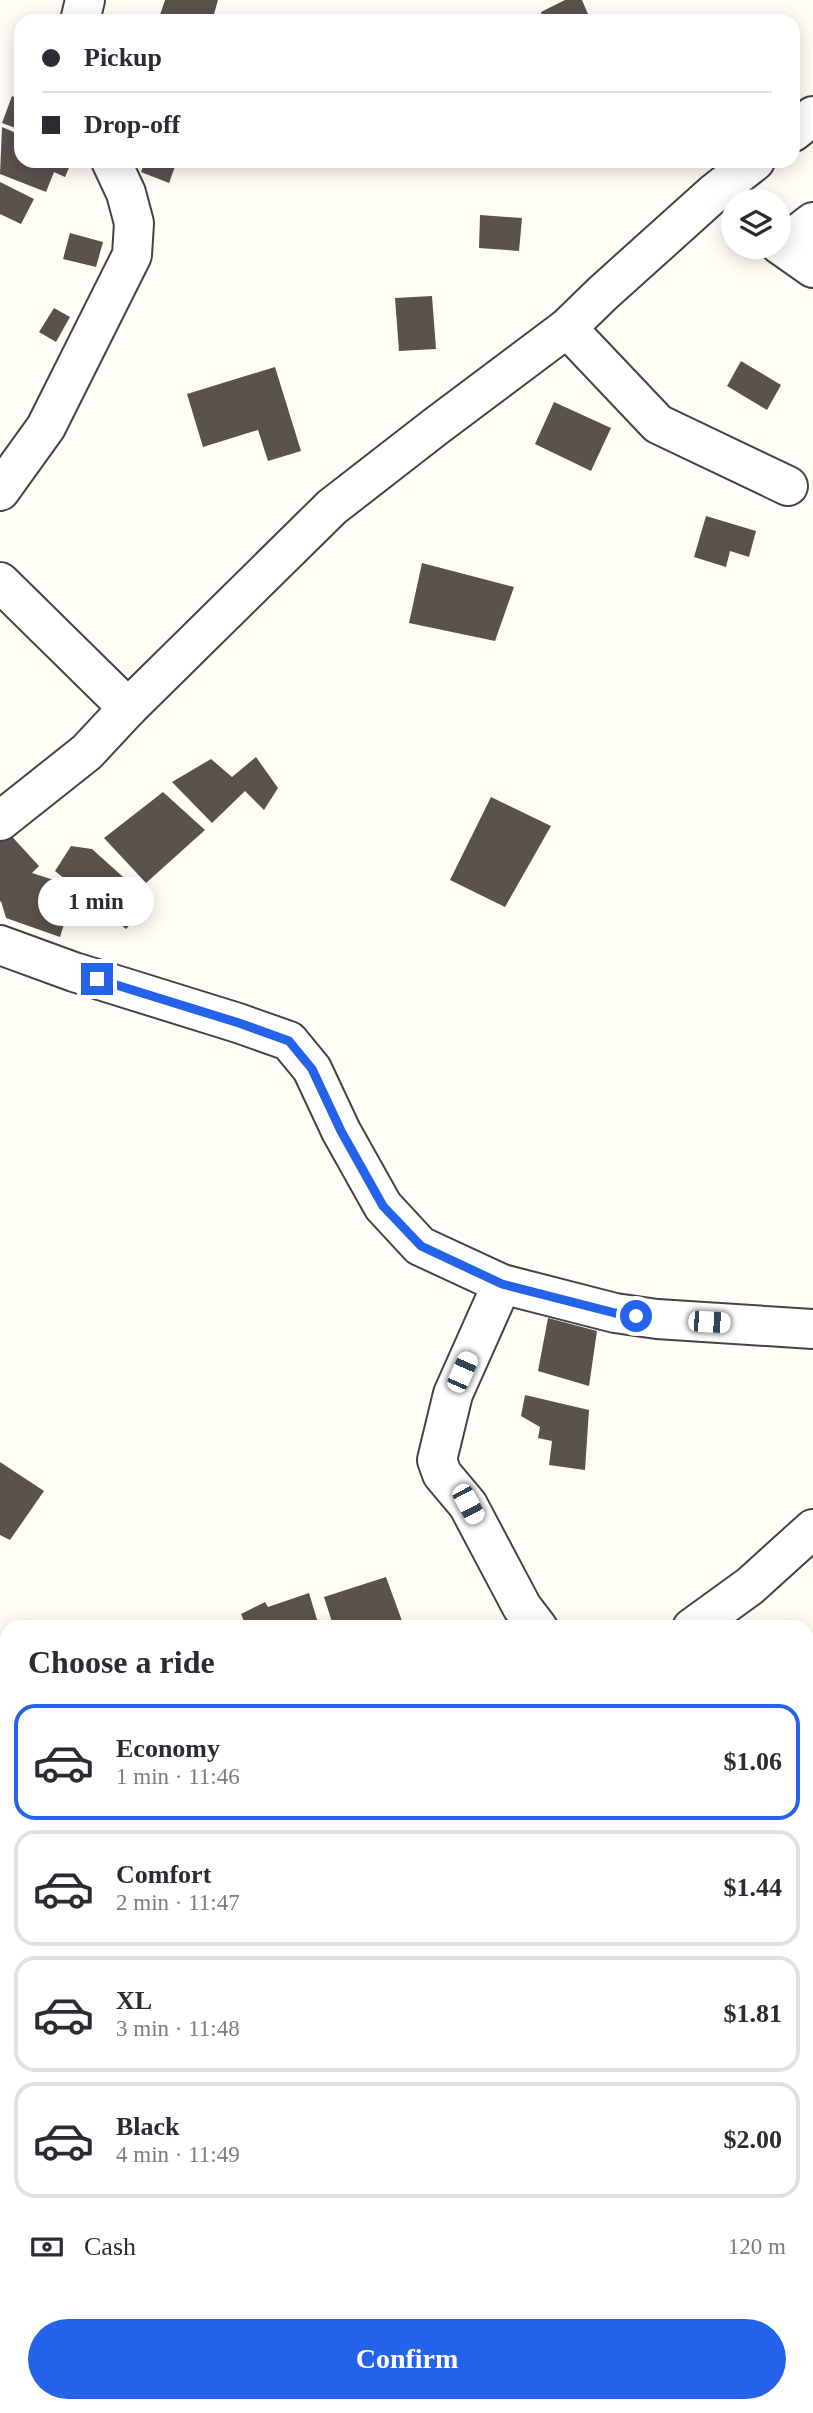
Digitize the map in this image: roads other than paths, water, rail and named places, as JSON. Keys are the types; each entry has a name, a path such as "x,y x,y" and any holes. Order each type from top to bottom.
{"street":[{"path":"0,491 46,427 132,255 134,223 126,192 114,168"},
{"path":"733,189 750,168"},
{"path":"0,821 87,752 128,708 332,507 567,328 721,204"},
{"path":"791,237 813,222"},
{"path":"791,253 813,268"},
{"path":"567,328 659,424 788,486"},
{"path":"0,582 128,708"},
{"path":"0,946 289,1041 312,1069 341,1131 383,1206 421,1246 502,1284 615,1313 657,1319 813,1329"},
{"path":"502,1284 453,1394 437,1460 442,1474 468,1504 532,1620"},
{"path":"703,1620 750,1587 813,1529"}]}
